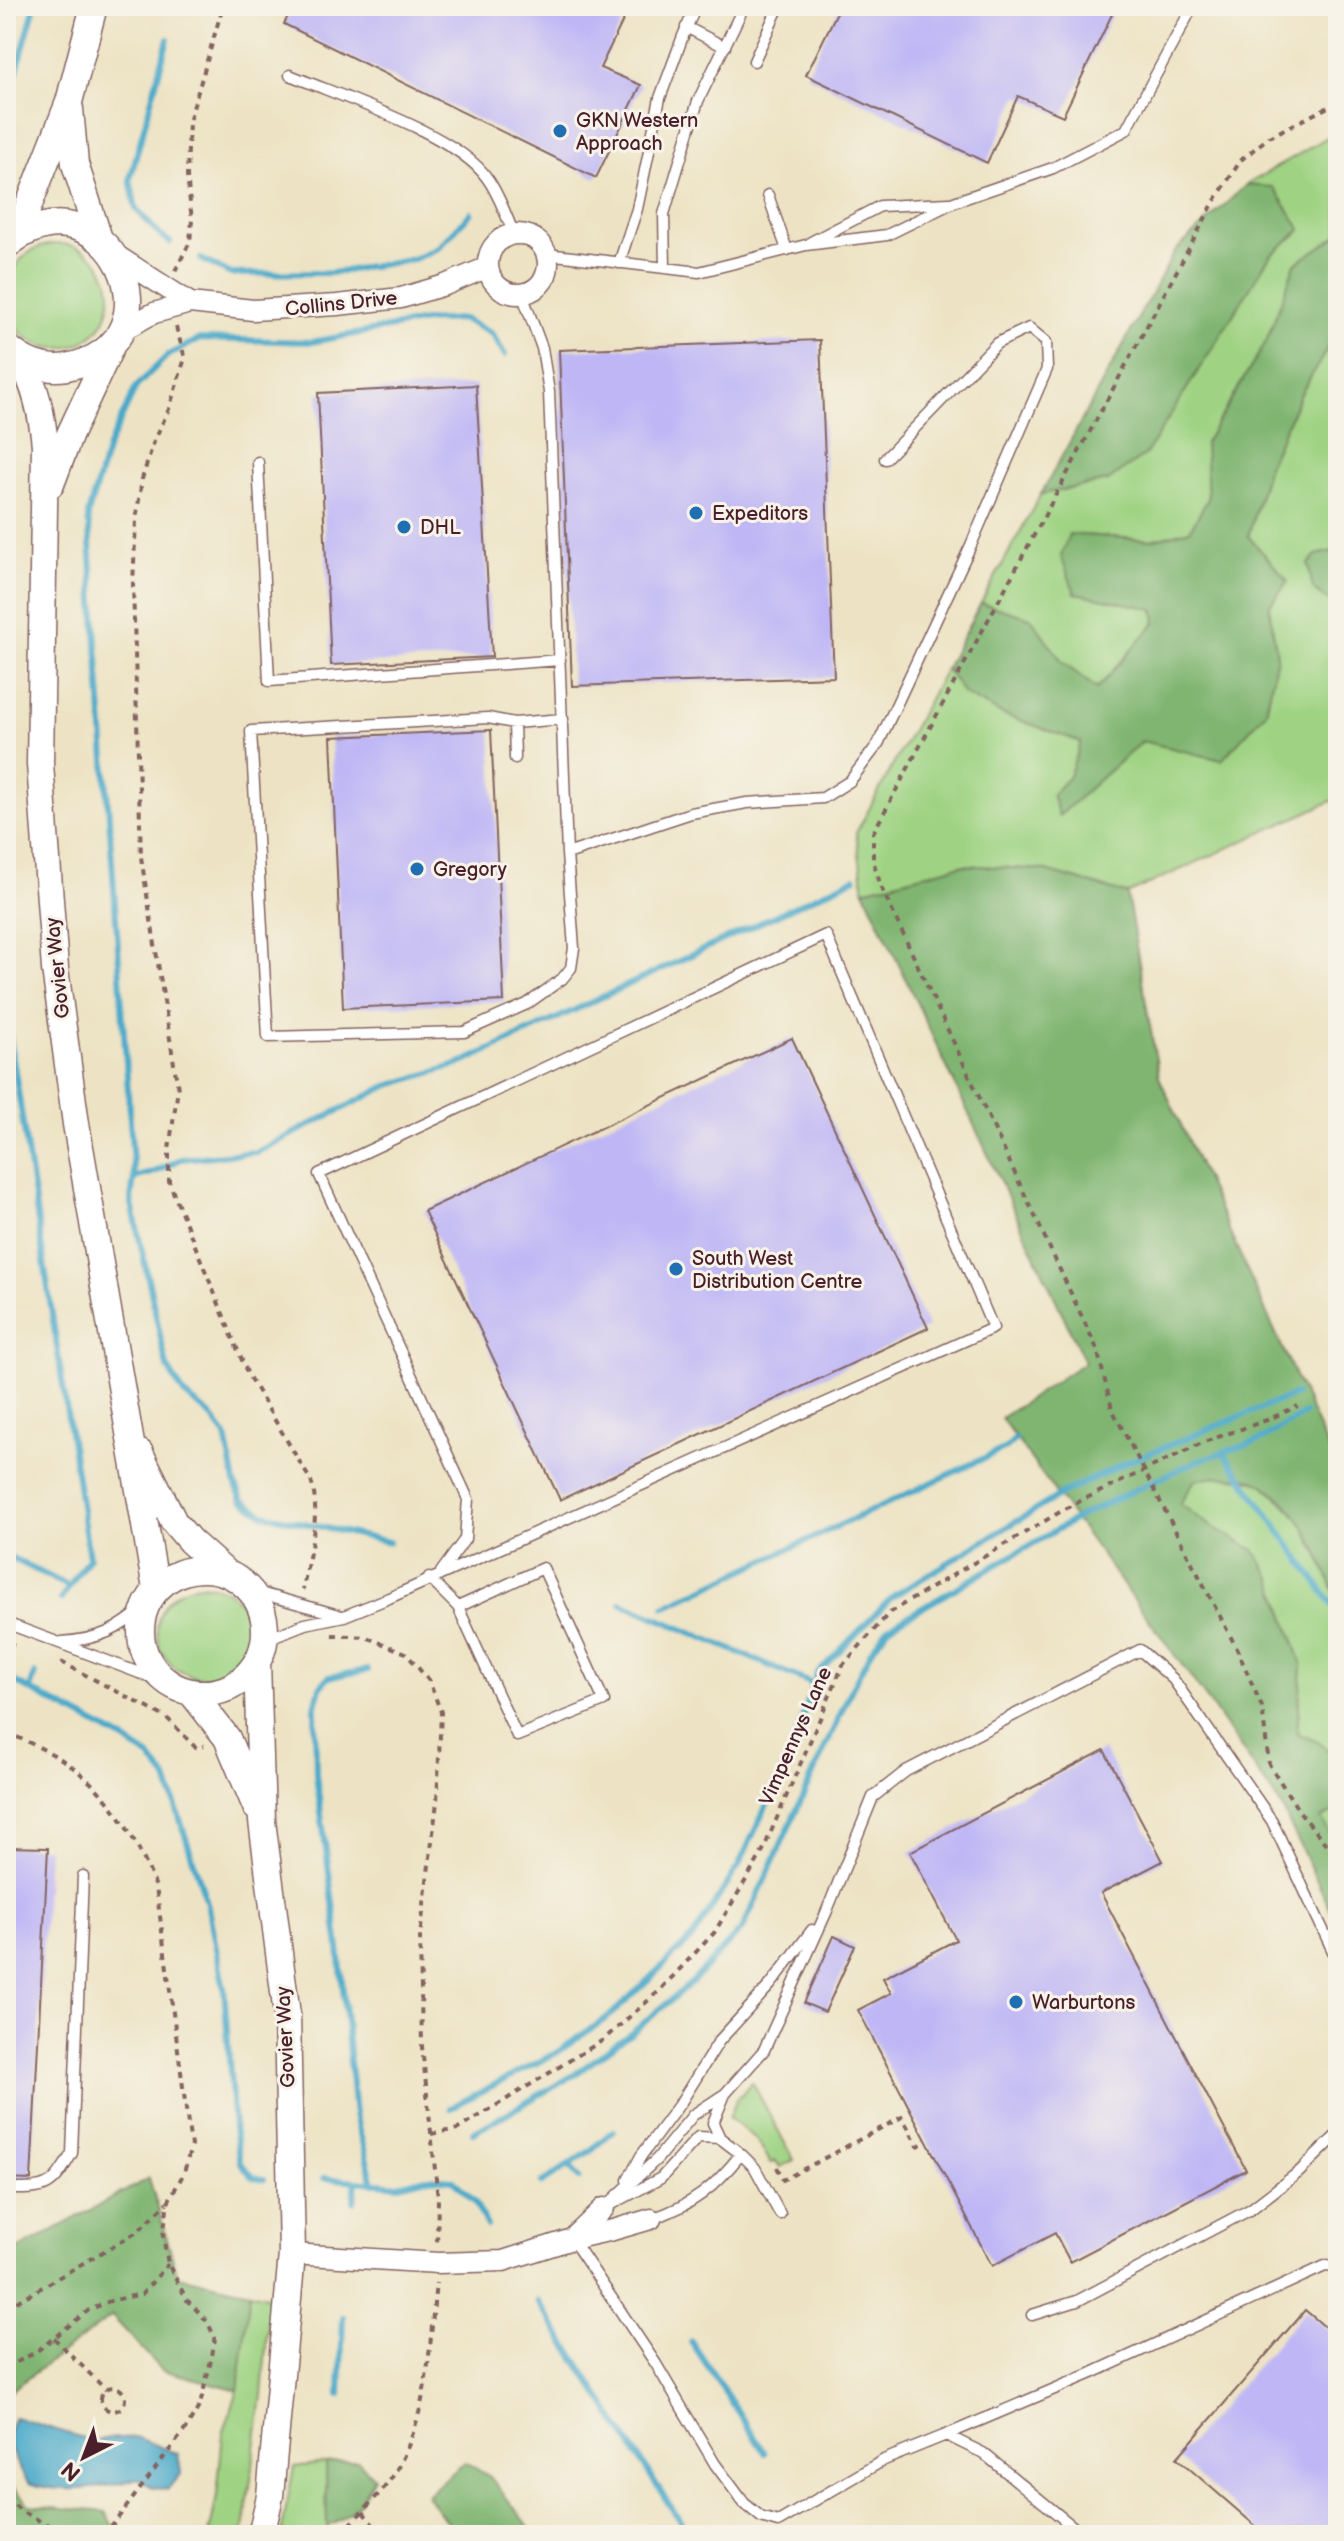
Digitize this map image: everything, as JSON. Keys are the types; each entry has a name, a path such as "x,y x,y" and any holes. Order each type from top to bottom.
{"street":[{"path":"11,242 69,102 94,6"},
{"name":"Govier Way","path":"45,503 70,434 127,313 128,292 124,272 106,246 75,164 69,102"},
{"path":"11,242 36,228 58,225 79,229 106,246"},
{"path":"514,234 532,237 547,254 545,279 532,291 522,294 507,292 497,285 488,267 495,244 514,234"},
{"name":"Collins Drive","path":"106,246 190,303"},
{"name":"Collins Drive","path":"116,337 154,313 190,303 253,310 388,299 445,285 488,267"},
{"path":"12,352 40,367 61,368 90,360 116,337"},
{"name":"Govier Way","path":"12,352 31,378 41,412 45,445 40,764 55,969 76,1124 127,1429 151,1598"},
{"name":"Govier Way","path":"127,1429 174,1522 226,1573"},
{"path":"207,1569 226,1573 249,1590 262,1614 261,1651 245,1677 229,1688 210,1693 182,1689 159,1675 148,1660 141,1643 141,1624 151,1598 171,1578 188,1571 207,1569"},
{"name":"Govier Way","path":"261,1651 262,1821 287,2015 292,2254 270,2496 261,2535"},
{"name":"Govier Way","path":"182,1689 227,1738 262,1821"},
{"path":"572,2239 604,2208"},
{"path":"292,2254 438,2263 503,2261 651,2219"}],"lane":[{"path":"619,263 637,209 660,98 696,6"},
{"path":"665,268 664,214 698,101 744,6"},
{"path":"754,61 779,6"},
{"path":"547,254 699,272 806,245 887,235 954,202 1053,168 1126,130 1193,6"},
{"path":"686,27 725,47"},
{"path":"290,75 420,130 469,158 488,178 514,234"},
{"path":"768,195 787,250"},
{"path":"806,245 880,206 954,202"},
{"path":"522,294 542,348 549,392 563,719 567,854 574,948 571,968 562,979 527,1004 464,1032 268,1037 251,731 488,718 514,723 563,719"},
{"path":"567,854 691,813 747,803 823,798 850,781 878,744 971,545 1047,369 1046,342 1029,328 997,343 885,459"},
{"path":"258,462 269,681 560,660"},
{"path":"514,723 515,758"},
{"path":"261,1651 305,1624 344,1616 441,1572 511,1545 993,1328 826,935 319,1174 468,1499 465,1539 441,1572"},
{"path":"429,1578 458,1607 517,1736 604,1701 543,1568 458,1607"},
{"path":"249,1590 344,1616"},
{"path":"56,1642 92,1640 124,1626 151,1598"},
{"path":"6,1623 182,1689"},
{"path":"604,2208 657,2159 693,2115 725,2094 764,2050 826,1913 873,1797 906,1771 1140,1650 1173,1679 1272,1821 1338,1962"},
{"path":"6,2189 41,2189 58,2178 72,2153 83,1876"},
{"path":"625,2186 641,2156 681,2102 719,2041 771,1984 826,1913"},
{"path":"725,2094 713,2123 720,2138 755,2168 780,2214"},
{"path":"1032,2315 1077,2301 1251,2209 1299,2172 1338,2134"},
{"path":"604,2208 661,2178 698,2137 720,2138"},
{"path":"651,2219 696,2200 720,2180 741,2154"},
{"path":"572,2239 656,2364 715,2464 744,2503 761,2517 778,2522 884,2460 1090,2374 1325,2266 1338,2267"},
{"path":"946,2435 983,2453 1083,2535"}],"path":[{"path":"167,288 190,242 192,220 187,176 189,122 223,6"},
{"path":"1338,102 1269,137 1241,160 1227,181 873,833 873,860 881,887 1097,1349 1112,1409 1237,1649 1262,1707 1269,1764 1299,1811 1338,1859"},
{"path":"169,309 185,358 142,479 136,520 133,584 141,857 178,1089 169,1149 169,1182 248,1375 311,1481 316,1514 301,1604"},
{"name":"Vimpennys Lane","path":"431,2134 458,2129 603,2040 658,1992 714,1933 761,1855 843,1665 890,1612 1072,1505 1204,1442 1298,1406"},
{"path":"305,1624 310,1635 366,1637 406,1653 429,1681 441,1712 437,1802 420,1936 422,2047 438,2198 438,2263 425,2392 409,2443 394,2475 343,2535"},
{"path":"6,1639 14,1643 6,1657"},
{"path":"6,1732 57,1757 92,1784 122,1818 141,1850 156,1887 191,2146 184,2173 168,2202 137,2232 6,2308"},
{"path":"777,2167 783,2180 902,2117 918,2146 927,2141"},
{"path":"106,2533 187,2427 200,2405 215,2338 207,2321 187,2300 168,2264 163,2236 168,2202"},
{"path":"6,2368 36,2352 89,2310 110,2301 142,2294 168,2264"},
{"path":"54,2338 106,2390"},
{"path":"112,2387 121,2391 125,2400 121,2407 113,2411 105,2408 101,2398 106,2390 112,2387"},
{"path":"6,2497 22,2512 68,2535"},
{"path":"363,2512 381,2535"}],"green space":[{"path":"1338,131 1338,235 1295,264 1266,342 1206,442 1208,499 1190,530 1151,540 1070,534 1062,556 1075,593 1154,609 1156,622 1097,689 1063,663 1031,618 981,603 1041,494 1108,481 1270,256 1301,230 1273,188 1246,185"},
{"path":"1246,185 1273,187 1301,229 1270,256 1146,454 1108,481 1041,494 1175,251"},
{"path":"1338,235 1338,330 1299,397 1268,466 1248,536 1288,581 1269,606 1277,656 1266,712 1222,760 1142,741 1059,816 1052,794 1069,777 1081,742 1002,714 964,694 946,668 981,603 1031,618 1063,663 1097,689 1156,622 1154,609 1075,593 1061,556 1069,534 1151,540 1190,530 1208,499 1205,443 1266,342 1295,264"},
{"path":"58,244 78,248 95,259 106,276 110,296 106,316 95,333 78,344 58,348 38,344 21,333 10,316 6,296 10,276 21,259 38,248"},
{"path":"1338,330 1338,550 1316,555 1313,589 1338,608 1338,798 1127,894 1043,870 962,865 864,890 856,833 946,668 964,694 1002,714 1082,742 1069,777 1052,794 1059,815 1143,741 1221,760 1266,712 1277,656 1269,606 1288,581 1248,537 1268,466 1299,397"},
{"path":"1338,550 1338,608 1313,589 1308,564 1316,555"},
{"path":"962,865 1043,870 1127,894 1159,1077 1338,1470 1338,1602 1318,1552 1300,1521 1262,1484 1239,1478 1195,1480 1180,1504 1209,1525 1254,1550 1272,1579 1302,1665 1297,1733 1318,1742 1338,1758 1338,1810 1321,1818 1338,1846 1338,1925 1281,1806 1212,1706 1001,1418 1085,1362 864,890"},
{"path":"1218,1476 1260,1482 1300,1518 1328,1575 1338,1602 1338,1758 1318,1742 1297,1733 1302,1665 1272,1579 1209,1525 1180,1505 1195,1480"},
{"path":"203,1585 229,1593 241,1605 249,1631 241,1657 229,1669 203,1677 177,1669 165,1657 157,1631 165,1605 177,1593"},
{"path":"1338,1810 1338,1846 1320,1818"},
{"path":"752,2082 794,2160 780,2167 776,2161 771,2163 756,2139 729,2118 737,2099"},
{"path":"149,2178 178,2276 250,2292 238,2390 162,2370 112,2316 6,2394 6,2256"},
{"path":"250,2292 270,2297 262,2395 245,2523 242,2535 209,2535 217,2496 223,2434 238,2390"},
{"path":"358,2461 374,2477 350,2513 327,2526 326,2463"},
{"path":"465,2462 490,2477 536,2535 456,2535 427,2495"},
{"path":"326,2463 327,2526 333,2535 281,2535 294,2467"},
{"path":"6,2479 29,2505 106,2512 119,2535 6,2535"}],"water":[{"path":"14,2417 90,2440 136,2437 178,2454 181,2473 167,2490 152,2487 138,2478 83,2489 28,2483 9,2443 8,2435"}],"building":[{"name":"GKN Western Approach","path":"293,6 630,6 600,68 641,85 596,178 284,24"},
{"path":"840,6 1116,6 1063,116 1018,96 987,163 806,75"},
{"name":"Expeditors","path":"820,340 834,677 572,686 559,350"},
{"name":"DHL","path":"476,385 492,657 331,665 318,393"},
{"name":"Gregory","path":"491,730 504,1001 343,1008 331,737"},
{"name":"South West Distribution Centre","path":"792,1038 928,1328 560,1500 424,1211"},
{"name":"Warburtons","path":"1104,1750 1163,1861 1101,1893 1246,2170 1070,2262 1055,2233 992,2266 858,2010 891,1993 883,1978 956,1940 910,1852"},
{"path":"6,1847 48,1848 31,2180 6,2179"},
{"path":"834,1936 855,1946 825,2012 804,2003"},
{"path":"1305,2310 1338,2338 1338,2535 1266,2535 1177,2458"}],"waterway":[{"path":"6,109 35,6"},
{"path":"168,39 130,179 136,209 170,242"},
{"path":"201,259 231,274 333,273 414,259 438,248 471,213"},
{"path":"389,1542 263,1514 242,1500 235,1483 226,1436 210,1415 184,1394 167,1367 131,1199 134,1178 88,514 108,447 136,387 168,355 200,339 312,342 425,321 463,319 492,334 505,355"},
{"path":"134,1178 181,1159 257,1152 387,1086 460,1064 855,878"},
{"path":"6,1012 89,1557 61,1599"},
{"path":"450,2108 556,2053 611,2015 693,1937 738,1867 790,1755 817,1674 893,1596 1065,1492 1125,1463 1296,1394"},
{"path":"473,2133 574,2075 633,2032 692,1982 743,1928 854,1684 871,1651 889,1627 1086,1513 1197,1461 1261,1440 1305,1413"},
{"path":"664,1607 1006,1448 1015,1439"},
{"path":"1223,1452 1338,1612"},
{"path":"6,1555 68,1586"},
{"path":"621,1603 813,1684"},
{"path":"368,1670 329,1677 320,1687 315,1707 316,1775 339,1948 355,2115 373,2183"},
{"path":"30,1689 35,1674"},
{"path":"6,1677 121,1738 150,1757 167,1779 207,1903 224,1988 234,2128 240,2162 254,2178 264,2179"},
{"path":"542,2183 590,2151 613,2131"},
{"path":"569,2164 579,2178"},
{"path":"324,2178 399,2185 427,2178 453,2180 475,2202 487,2226"},
{"path":"354,2201 356,2181"},
{"path":"538,2301 689,2535"},
{"path":"340,2395 343,2317"},
{"path":"691,2341 765,2453"}],"place":[{"name":"GKN Western Approach","path":"560,131"},
{"name":"Expeditors","path":"696,513"},
{"name":"DHL","path":"404,527"},
{"name":"Gregory","path":"417,869"},
{"name":"South West Distribution Centre","path":"676,1269"},
{"name":"Warburtons","path":"1016,2002"}]}
